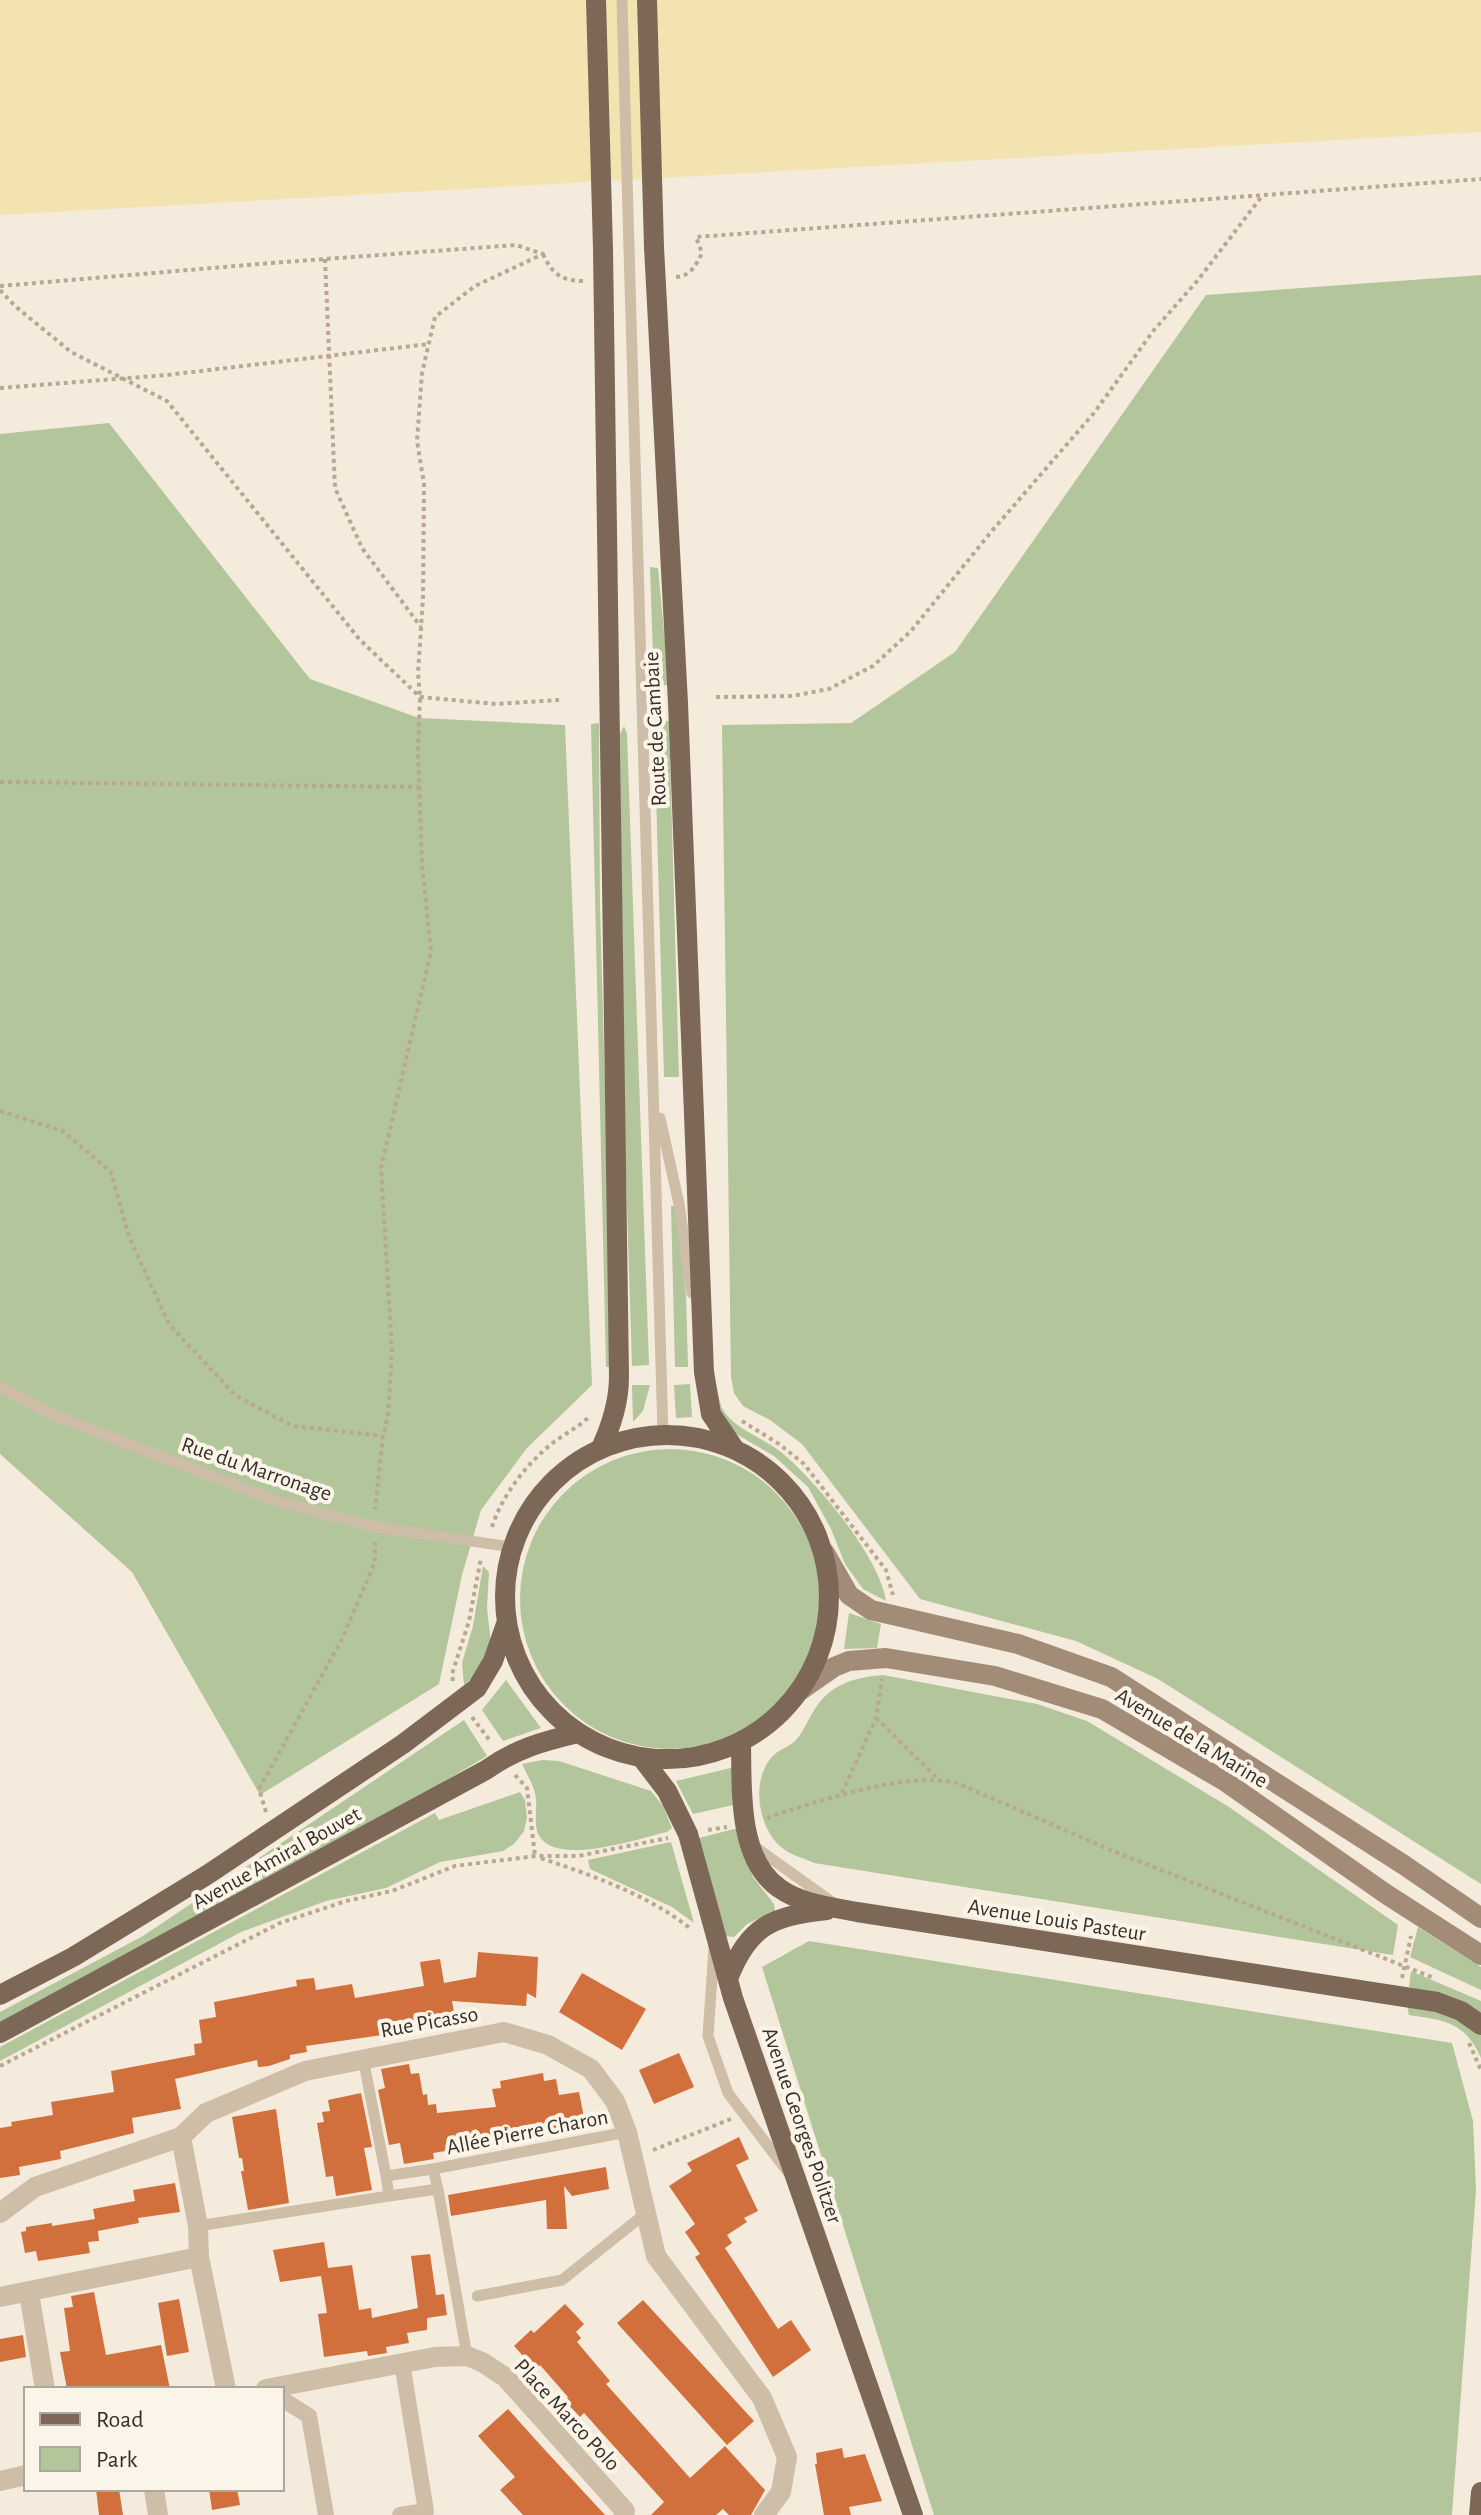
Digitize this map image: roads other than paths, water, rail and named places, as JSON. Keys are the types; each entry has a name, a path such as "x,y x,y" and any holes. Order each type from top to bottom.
{"main road":[{"name":"Route de Cambaie","path":"596,0 608,514 619,1376 613,1421 601,1448"},
{"name":"Route de Cambaie","path":"647,0 654,247 678,703 704,1372 711,1414 734,1448"},
{"path":"663,1434 699,1437 734,1448 774,1473 785,1485 805,1510 825,1553 831,1601 823,1648 801,1690 774,1719 741,1742 698,1756 675,1759 641,1757 608,1748 578,1733 557,1717 524,1675 506,1624 505,1585 512,1547 532,1506 562,1472 601,1448 631,1438 663,1434"},
{"name":"Avenue de la Marine","path":"825,1553 849,1595 871,1610 1018,1644 1111,1677 1481,1918"},
{"name":"Avenue Amiral Bouvet","path":"0,1995 73,1957 207,1875 403,1744 477,1688 493,1661 506,1624"},
{"name":"Avenue de la Marine","path":"801,1690 841,1664 886,1658 995,1676 1102,1709 1226,1782 1416,1914 1481,1955"},
{"name":"Avenue Amiral Bouvet","path":"0,2033 486,1770 502,1758 534,1743 578,1733"},
{"name":"Avenue Louis Pasteur","path":"741,1742 742,1805 748,1833 767,1878 803,1900 842,1909 1437,2002 1461,2011 1481,2025"},
{"name":"Avenue Georges Politzer","path":"641,1757 667,1791 688,1834 728,1979 913,2515"},
{"path":"728,1979 739,1951 762,1927 789,1914 842,1909"},
{"path":"1479,2515 1481,2492"}],"street":[{"name":"Rue Picasso","path":"181,2137 206,2113 305,2071 504,2032 548,2045 591,2069 615,2101 627,2132 656,2256 762,2398 787,2457 781,2492 764,2515"},
{"path":"0,2213 35,2187 181,2137 198,2226 199,2257 226,2387"},
{"path":"0,2297 199,2257"},
{"path":"29,2293 45,2387"},
{"path":"276,2387 435,2357 467,2356"},
{"name":"Place Marco Polo","path":"467,2356 505,2377 625,2511 624,2515"},
{"path":"400,2515 426,2511 402,2363"},
{"path":"284,2400 309,2416 326,2515"},
{"path":"0,2481 24,2475"},
{"path":"154,2491 158,2515"}],"lane":[{"path":"622,0 663,1434"},
{"path":"654,1090 679,1204 704,1372"},
{"name":"Rue du Marronage","path":"0,1387 56,1416 276,1501 375,1527 512,1547"},
{"path":"715,1931 708,2036 728,2093 800,2188"},
{"path":"363,2058 389,2196"},
{"name":"Allée Pierre Charon","path":"386,2176 627,2132"},
{"path":"433,2169 467,2356"},
{"path":"198,2226 438,2189"},
{"path":"477,2296 562,2280 646,2213"}]}
